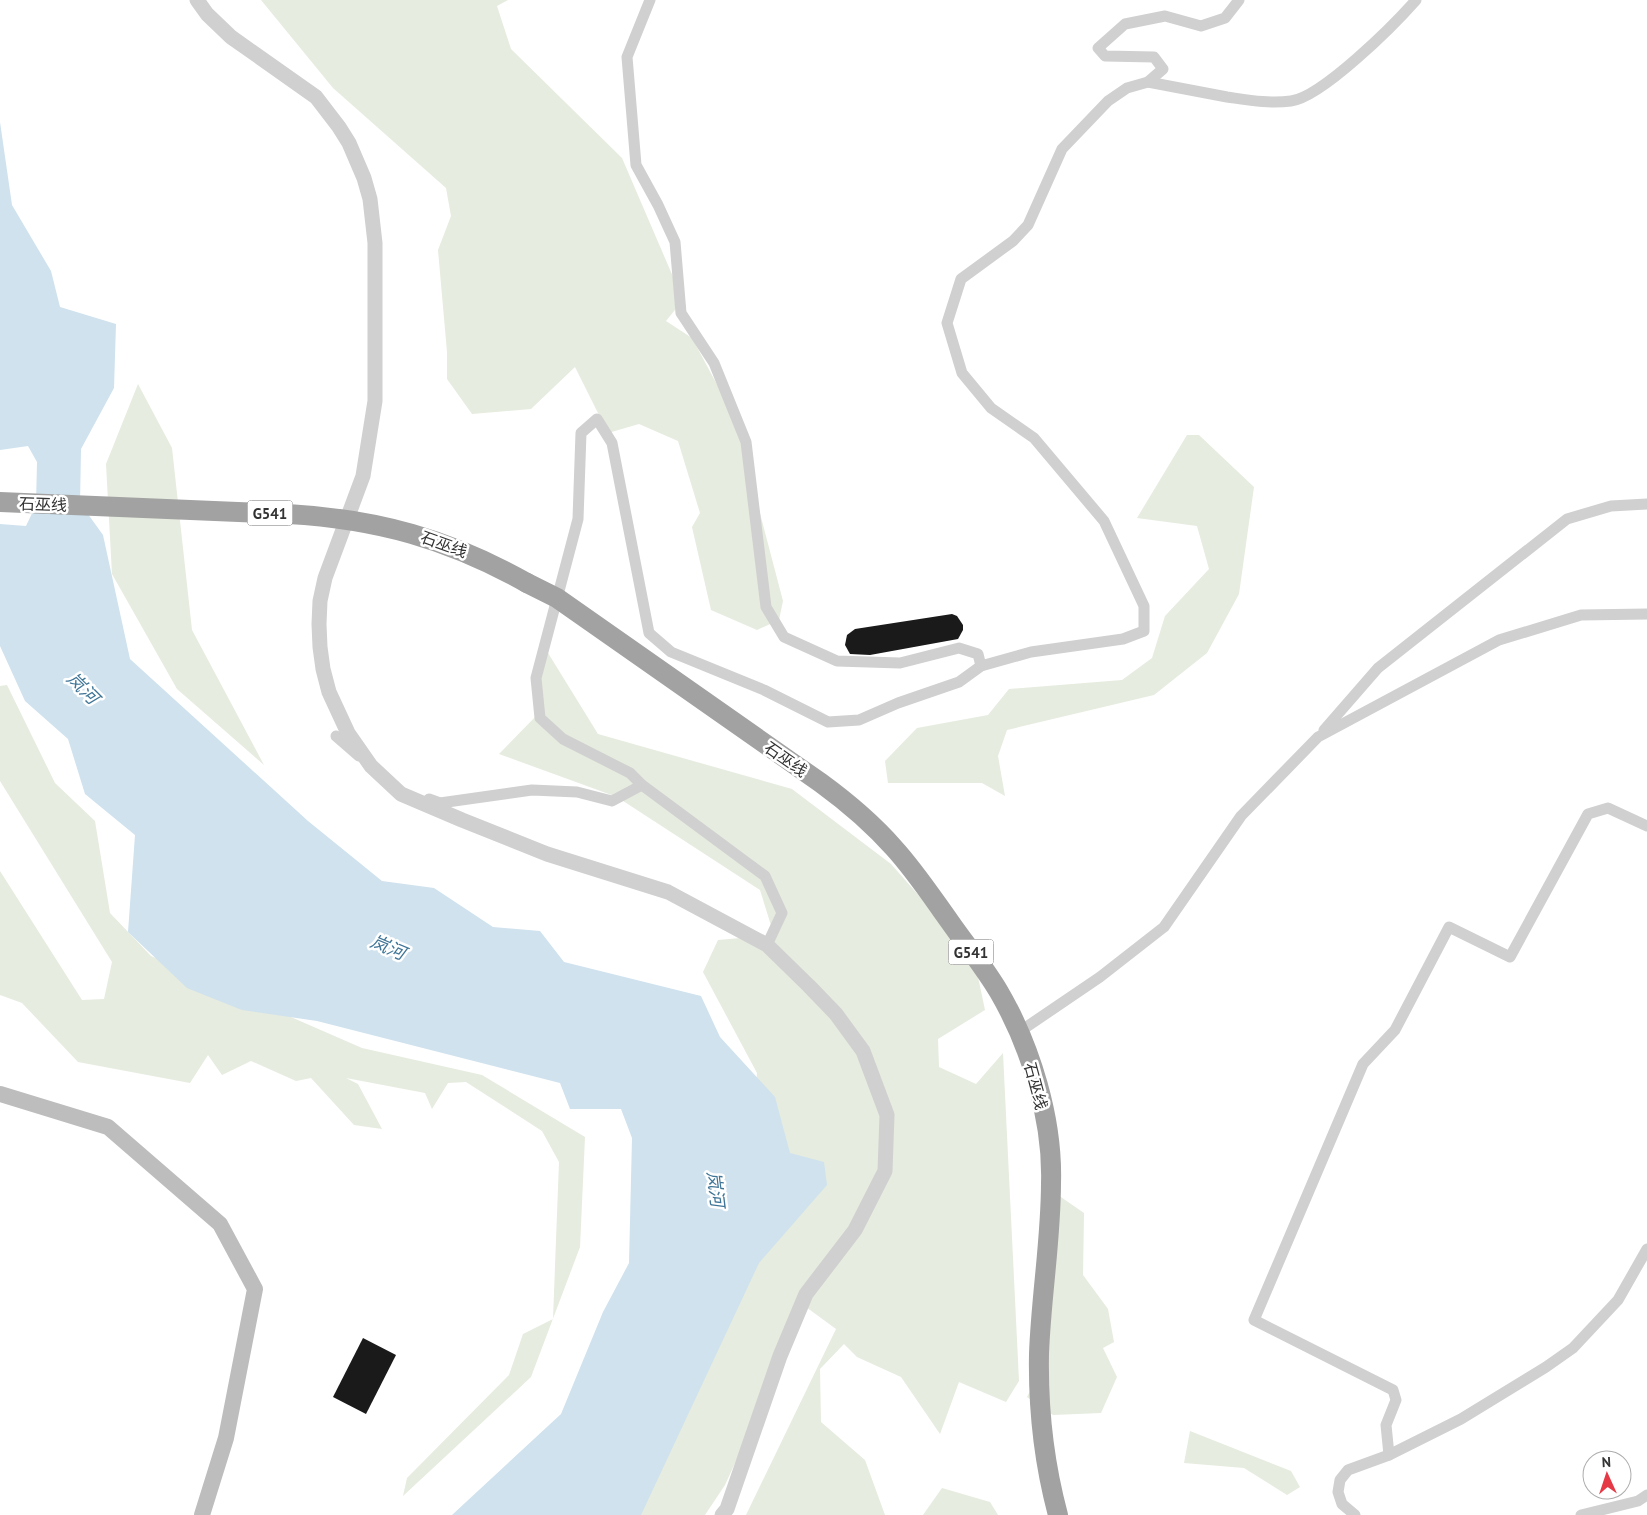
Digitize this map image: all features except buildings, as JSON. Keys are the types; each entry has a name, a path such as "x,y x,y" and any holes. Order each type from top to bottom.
{"highway":[{"name":"石巫线","path":"0,502 288,514 353,520 417,534 446,544 501,568 557,598 821,783 872,825 907,863 999,991 1019,1032 1042,1102 1052,1183 1041,1316 1040,1390 1047,1464 1058,1515"}],"main road":[{"path":"0,1094 108,1127 220,1224 255,1289 226,1438 202,1515"}],"street":[{"path":"197,0 213,20 232,37 316,97 339,127 357,160 370,199 375,243 375,401 363,476 325,578 320,601 319,624 323,669 329,692 348,733 371,766 400,794 547,854 668,892 767,946 836,1014 863,1051 887,1115 885,1171 855,1230 806,1294 780,1356 727,1509 722,1515"},
{"path":"650,0 626,57 636,165 675,242 682,313 714,363 746,442 766,607 784,637 837,661 900,663 959,648 978,654 981,666"},
{"path":"767,946 782,913 766,876 642,785 630,773 563,739 540,718 536,678 578,519 581,433 597,419 612,443 649,633 671,652 764,690 828,722 859,720 898,703 959,682 981,666 1031,652 1123,639 1144,631 1144,606 1104,521 1034,438 991,408 962,373 948,323 961,279 1013,241 1028,225 1062,148 1108,101 1127,88 1148,82 1164,69 1154,57 1105,56 1098,48 1125,24 1165,16 1202,26 1225,18 1239,0"},
{"path":"1148,82 1184,90 1260,102 1293,101 1324,87 1396,23 1416,0"},
{"path":"1019,1032 1100,977 1164,928 1241,816 1318,737 1378,668 1567,519 1610,506 1647,504"},
{"path":"1318,737 1499,640 1581,615 1647,614"},
{"path":"336,736 393,787 440,803 532,790 577,792 612,802 642,785"},
{"path":"1389,1455 1386,1425 1396,1400 1393,1390 1254,1320 1364,1064 1395,1030 1449,927 1510,957 1588,814 1608,808 1647,826"},
{"path":"1355,1515 1339,1499 1338,1486 1348,1470 1389,1455 1461,1419 1573,1348 1618,1300 1647,1249"},
{"path":"1581,1515 1638,1501 1647,1495"}],"shaded area":[{"path":"261,0 508,0 497,6 511,49 622,158 683,300 666,321 692,338 735,418 783,601 779,620 757,630 711,610 692,527 700,513 678,441 639,424 608,433 575,367 531,409 472,414 447,379 447,352 438,250 451,216 446,188 333,88"},
{"path":"138,384 172,448 192,630 264,765 177,689 112,574 106,464"},
{"path":"1187,435 1199,435 1254,487 1239,594 1207,653 1154,695 1007,730 998,756 1005,796 982,783 888,783 885,761 917,728 988,715 1009,689 1122,680 1152,658 1165,616 1209,569 1197,526 1137,518"},
{"path":"540,640 598,734 792,789 891,864 974,958 985,1010 938,1039 939,1067 976,1084 1003,1053 1019,1381 1006,1402 959,1382 940,1434 901,1377 857,1357 844,1344 820,1369 821,1422 865,1460 885,1515 746,1515 836,1329 806,1307 725,1485 705,1515 596,1515 748,1212 757,1073 703,972 718,940 774,935 760,890 617,797 499,754 541,711"},
{"path":"7,685 55,783 95,821 110,913 151,956 362,1048 482,1075 585,1137 580,1247 553,1319 559,1162 542,1131 466,1082 448,1083 432,1109 425,1093 346,1078 358,1084 382,1129 354,1125 311,1078 296,1081 251,1061 222,1075 208,1055 190,1083 78,1062 22,1003 0,995 0,871 82,1000 104,999 112,962 0,781 0,686"},
{"path":"1055,1193 1084,1213 1083,1275 1108,1309 1114,1342 1103,1348 1117,1377 1101,1413 1053,1415 1027,1397 1048,1357"},
{"path":"553,1319 531,1377 403,1496 407,1478 509,1375 523,1334"},
{"path":"1190,1431 1291,1471 1300,1487 1287,1495 1244,1468 1184,1463"},
{"path":"942,1488 990,1502 998,1515 923,1515"}],"water":[{"name":"岚河","path":"0,122 12,205 51,271 60,307 116,324 114,388 81,449 80,503 103,535 130,659 308,821 382,881 434,888 493,927 540,931 564,962 701,996 720,1037 775,1097 790,1153 824,1162 827,1185 759,1263 641,1515 452,1515 561,1414 603,1312 629,1263 632,1138 621,1109 570,1109 560,1083 317,1021 242,1010 187,988 128,932 135,835 85,794 68,739 25,701 0,646 0,524 26,526 36,505 37,462 28,446 0,450"}]}
